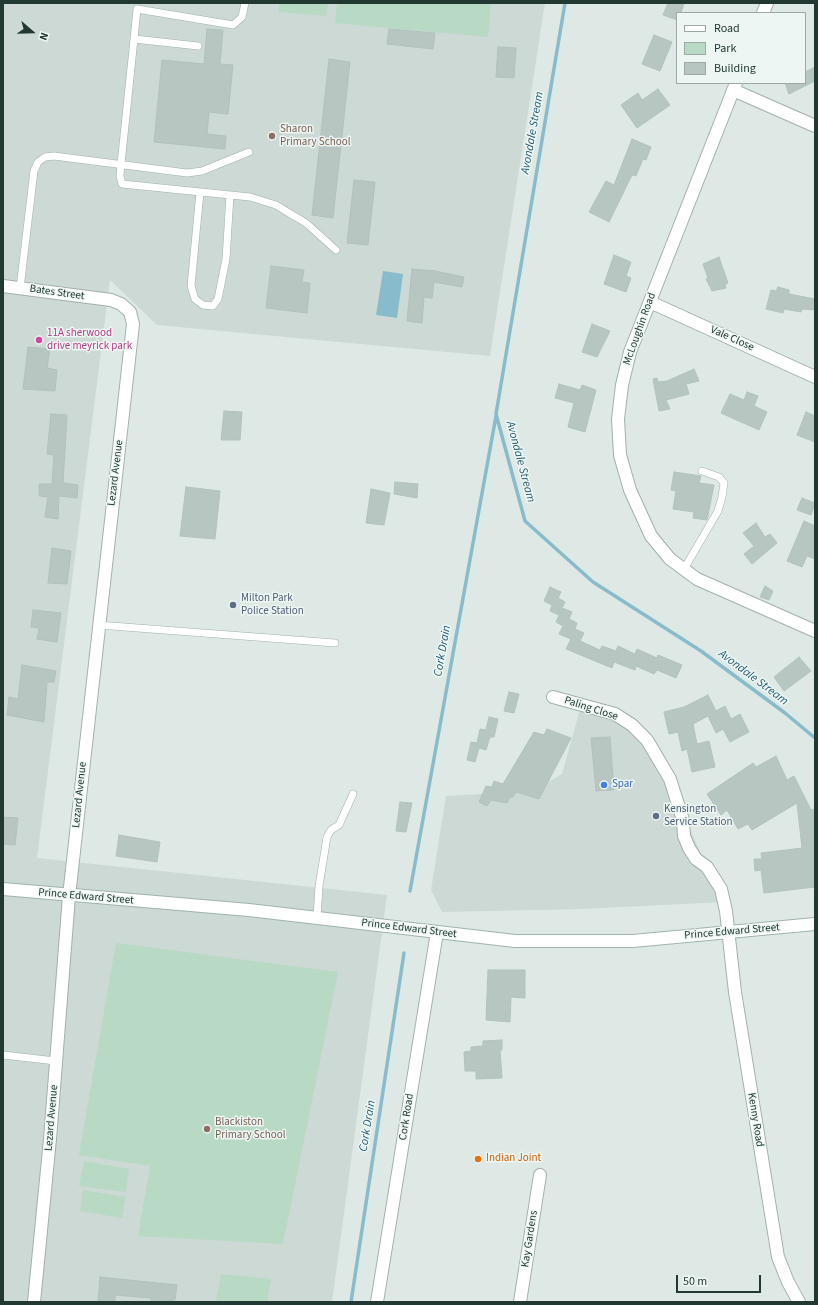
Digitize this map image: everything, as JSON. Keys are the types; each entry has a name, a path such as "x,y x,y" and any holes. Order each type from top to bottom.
{"street":[{"path":"735,86 815,126"},
{"name":"McLoughin Road","path":"735,86 630,352 622,385 618,419 620,455 630,490 651,536 670,559 697,578 815,631"},
{"name":"Bates Street","path":"3,286 111,300"},
{"name":"Lezard Avenue","path":"34,1302 56,1061 69,896 98,625 133,324 130,312 120,304 111,300"},
{"name":"Vale Close","path":"650,302 815,377"},
{"name":"Paling Close","path":"553,697 615,714 632,725 647,740 670,779 683,820 684,836 689,848 696,859 707,867 721,889 728,933"},
{"name":"Prince Edward Street","path":"3,889 317,918 516,941 633,941 815,924"},
{"name":"Cork Road","path":"377,1302 437,932"},
{"name":"Kenny Road","path":"728,933 735,992 778,1257 788,1282 799,1302"},
{"name":"Kay Gardens","path":"520,1302 540,1175"}],"lane":[{"path":"245,3 242,17 233,25 137,9 121,164 120,176 122,184 250,197 276,206 306,223 336,250"},
{"path":"134,39 198,46"},
{"path":"20,288 34,171 38,162 45,157 54,156 195,173 249,152"},
{"path":"200,192 191,286 195,299 203,305 213,306 218,299 226,259 230,195"},
{"path":"684,569 718,511 722,497 724,483 719,477 702,471"},
{"path":"98,625 335,643"},
{"path":"317,918 319,886 327,837 331,830 339,825 353,794"},
{"path":"3,1055 56,1061"}],"shaded area":[{"path":"3,3 545,3 490,356 157,325 110,280 37,858 387,895 332,1302 3,1302"},
{"path":"582,702 622,715 668,781 723,902 583,909 442,912 431,890 446,796 533,791 562,774"}],"green space":[{"path":"279,3 328,3 326,16 279,12"},
{"path":"337,3 491,3 488,37 335,23"},
{"path":"116,943 338,972 283,1244 138,1236 150,1166 79,1155"},
{"path":"84,1161 129,1169 126,1192 79,1186"},
{"path":"83,1190 126,1197 122,1218 80,1211"},
{"path":"221,1274 271,1279 267,1302 216,1301"}],"water":[{"path":"383,271 403,274 397,318 376,315"}],"building":[{"path":"668,3 684,3 681,12 676,12 676,20 663,15"},
{"path":"207,29 223,30 220,64 233,65 228,114 209,112 207,134 226,136 225,149 154,142 162,60 204,64"},
{"path":"389,29 435,33 433,49 387,44"},
{"path":"654,35 672,42 660,71 642,64"},
{"path":"498,47 516,48 514,78 496,77"},
{"path":"329,59 350,62 333,218 312,215"},
{"path":"815,67 815,81 789,94 785,84 806,84 806,72"},
{"path":"658,89 670,105 637,128 621,105 638,93 642,100"},
{"path":"632,139 651,147 646,160 643,159 636,176 632,175 609,222 589,212 606,181 614,185"},
{"path":"354,180 375,182 368,245 347,243"},
{"path":"614,255 631,262 626,276 631,278 626,292 604,284"},
{"path":"719,257 728,283 725,284 726,288 712,291 706,279 708,278 703,264"},
{"path":"271,266 304,270 302,282 310,283 307,313 266,308"},
{"path":"412,269 435,271 464,277 462,287 434,282 432,298 424,297 422,323 407,321"},
{"path":"778,287 789,290 789,294 815,299 815,310 802,309 801,312 784,309 783,313 766,309 771,290 776,291"},
{"path":"592,324 610,331 597,357 582,352"},
{"path":"28,347 50,349 47,368 57,370 55,391 23,389"},
{"path":"694,369 699,381 686,384 689,394 666,400 670,409 659,411 653,379 657,378 658,382 667,381"},
{"path":"559,384 580,390 582,385 596,390 585,432 568,427 574,403 555,398"},
{"path":"747,392 758,396 754,406 767,412 759,430 721,413 730,394 744,400"},
{"path":"224,411 242,412 240,440 221,440"},
{"path":"806,412 815,416 815,442 797,435"},
{"path":"51,414 67,415 63,483 78,485 77,498 59,496 58,519 45,517 48,497 39,496 39,484 52,484 54,455 47,454"},
{"path":"674,472 701,476 699,483 714,485 707,520 693,518 694,512 673,509 676,491 671,490"},
{"path":"395,482 418,484 417,498 394,494"},
{"path":"186,487 220,491 215,539 180,536"},
{"path":"371,489 390,493 384,525 366,523"},
{"path":"802,498 815,503 811,515 797,510"},
{"path":"804,521 815,526 815,559 807,556 802,567 787,561"},
{"path":"756,523 765,537 770,534 777,543 752,564 744,554 754,546 743,533"},
{"path":"52,548 71,551 67,584 48,583"},
{"path":"765,586 773,591 769,600 760,597"},
{"path":"550,587 561,592 558,598 565,602 562,608 572,612 569,619 577,623 575,629 584,633 580,641 600,650 602,646 616,651 618,646 635,654 637,649 657,658 658,655 682,665 676,678 657,670 654,674 636,666 635,670 614,662 612,668 566,649 571,639 559,634 563,626 556,622 559,615 550,611 552,605 544,601"},
{"path":"33,610 61,613 57,642 37,639 39,628 31,627"},
{"path":"799,657 811,671 784,691 774,677"},
{"path":"22,665 56,671 54,682 47,682 44,722 7,715 9,697 18,699"},
{"path":"509,692 519,694 514,713 504,711"},
{"path":"708,695 716,711 725,706 731,719 740,714 749,732 730,742 723,729 716,733 708,716 693,724 697,744 709,741 715,767 692,772 687,749 682,751 678,732 669,734 664,712 684,707"},
{"path":"489,717 498,719 494,737 490,737 486,750 479,748 475,762 467,760 471,742 477,743 480,729 486,730"},
{"path":"547,729 571,738 539,799 516,792 513,797 510,797 507,803 491,800 487,806 479,802 486,786 492,787 494,781 503,784 534,732 544,735"},
{"path":"610,737 614,790 596,791 591,738"},
{"path":"776,756 787,780 794,776 811,810 815,809 815,887 764,893 761,870 755,871 754,859 762,859 761,853 802,848 797,803 752,830 748,824 738,829 727,810 721,815 707,794 753,763 756,767"},
{"path":"400,802 412,803 406,832 396,831"},
{"path":"3,817 18,818 15,845 3,844"},
{"path":"119,835 160,842 157,862 116,856"},
{"path":"488,970 525,970 525,998 511,997 510,1022 486,1020"},
{"path":"502,1040 502,1050 500,1050 502,1078 476,1079 476,1071 465,1071 464,1052 471,1051 471,1047 483,1046 483,1041"},
{"path":"100,1277 177,1285 175,1300 151,1302 151,1298 115,1295 115,1302 98,1302"}],"waterway":[{"name":"Avondale Stream","path":"565,3 496,414 525,521 593,582 701,651 785,713 815,738"},
{"name":"Cork Drain","path":"410,891 496,416"},
{"name":"Cork Drain","path":"351,1302 404,953"}],"place":[{"name":"Sharon Primary School","path":"272,136"},
{"name":"11A sherwood drive meyrick park","path":"39,340"},
{"name":"Milton Park Police Station","path":"233,605"},
{"name":"Spar","path":"604,785"},
{"name":"Kensington Service Station","path":"656,816"},
{"name":"Blackiston Primary School","path":"207,1129"},
{"name":"Indian Joint","path":"478,1159"}]}
